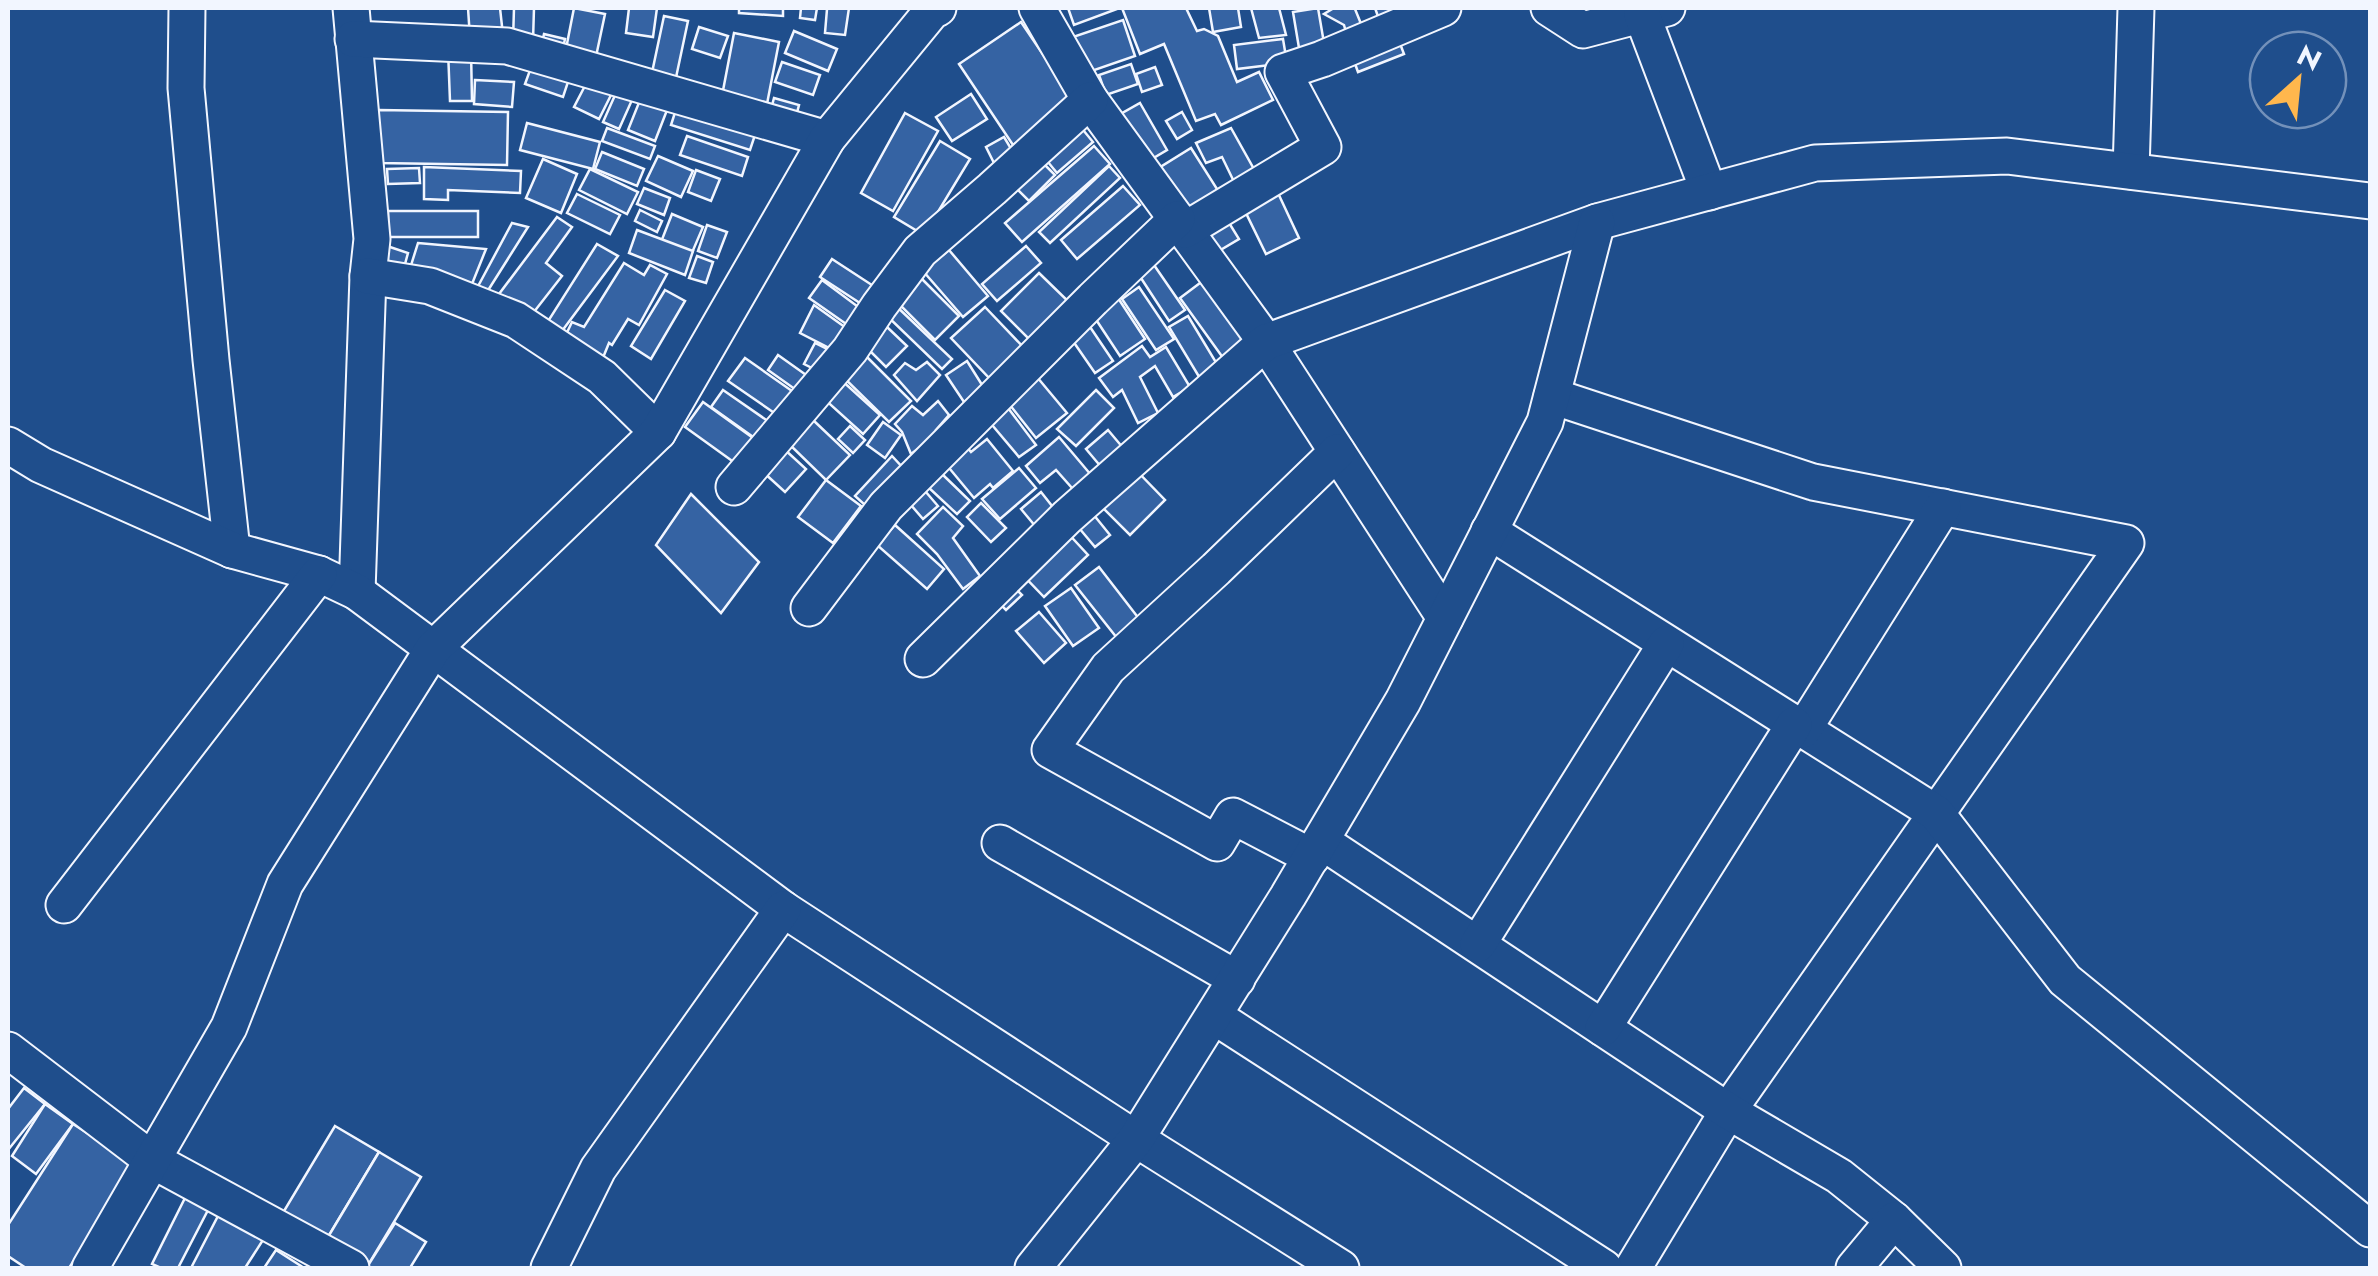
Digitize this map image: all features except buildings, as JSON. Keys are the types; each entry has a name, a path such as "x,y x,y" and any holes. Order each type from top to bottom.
{"street":[{"path":"187,8 186,88 210,360 232,550"},
{"path":"1037,8 1090,100 1266,342 1445,618"},
{"path":"810,608 886,506 1094,299 1181,225 1323,148 1283,72 1443,8"},
{"path":"1549,8 1583,30 1654,11 1708,192"},
{"path":"2131,172 2136,8"},
{"path":"90,1268 229,1027 285,884 433,649 658,432 827,139 930,9"},
{"path":"357,592 372,239 352,23 507,46 827,139"},
{"path":"734,488 850,350 920,252 1090,100"},
{"path":"922,659 1068,516 1266,342 1597,222 1815,164 2007,156 2370,201"},
{"path":"1033,1268 1136,1139 1316,849 1402,701 1544,422 1597,222"},
{"path":"368,276 430,286 516,320 602,377 658,432"},
{"path":"1552,396 1813,482 2126,543 1728,1111 1633,1268"},
{"path":"8,446 41,465 232,550 319,574 357,592 782,909 1341,1268"},
{"path":"1337,452 1108,668 1050,750 1218,843 1233,816 1316,849 1478,944 1728,1111 1840,1176 1944,1268"},
{"path":"1603,1028 1943,508"},
{"path":"1489,531 1936,813 2065,980 2370,1229"},
{"path":"64,904 319,574"},
{"path":"1478,944 1666,644"},
{"path":"1000,843 1237,979"},
{"path":"549,1268 598,1169 782,909"},
{"path":"1214,1016 1604,1268"},
{"path":"8,1050 152,1160 351,1268"},
{"path":"1854,1268 1894,1220"}]}
